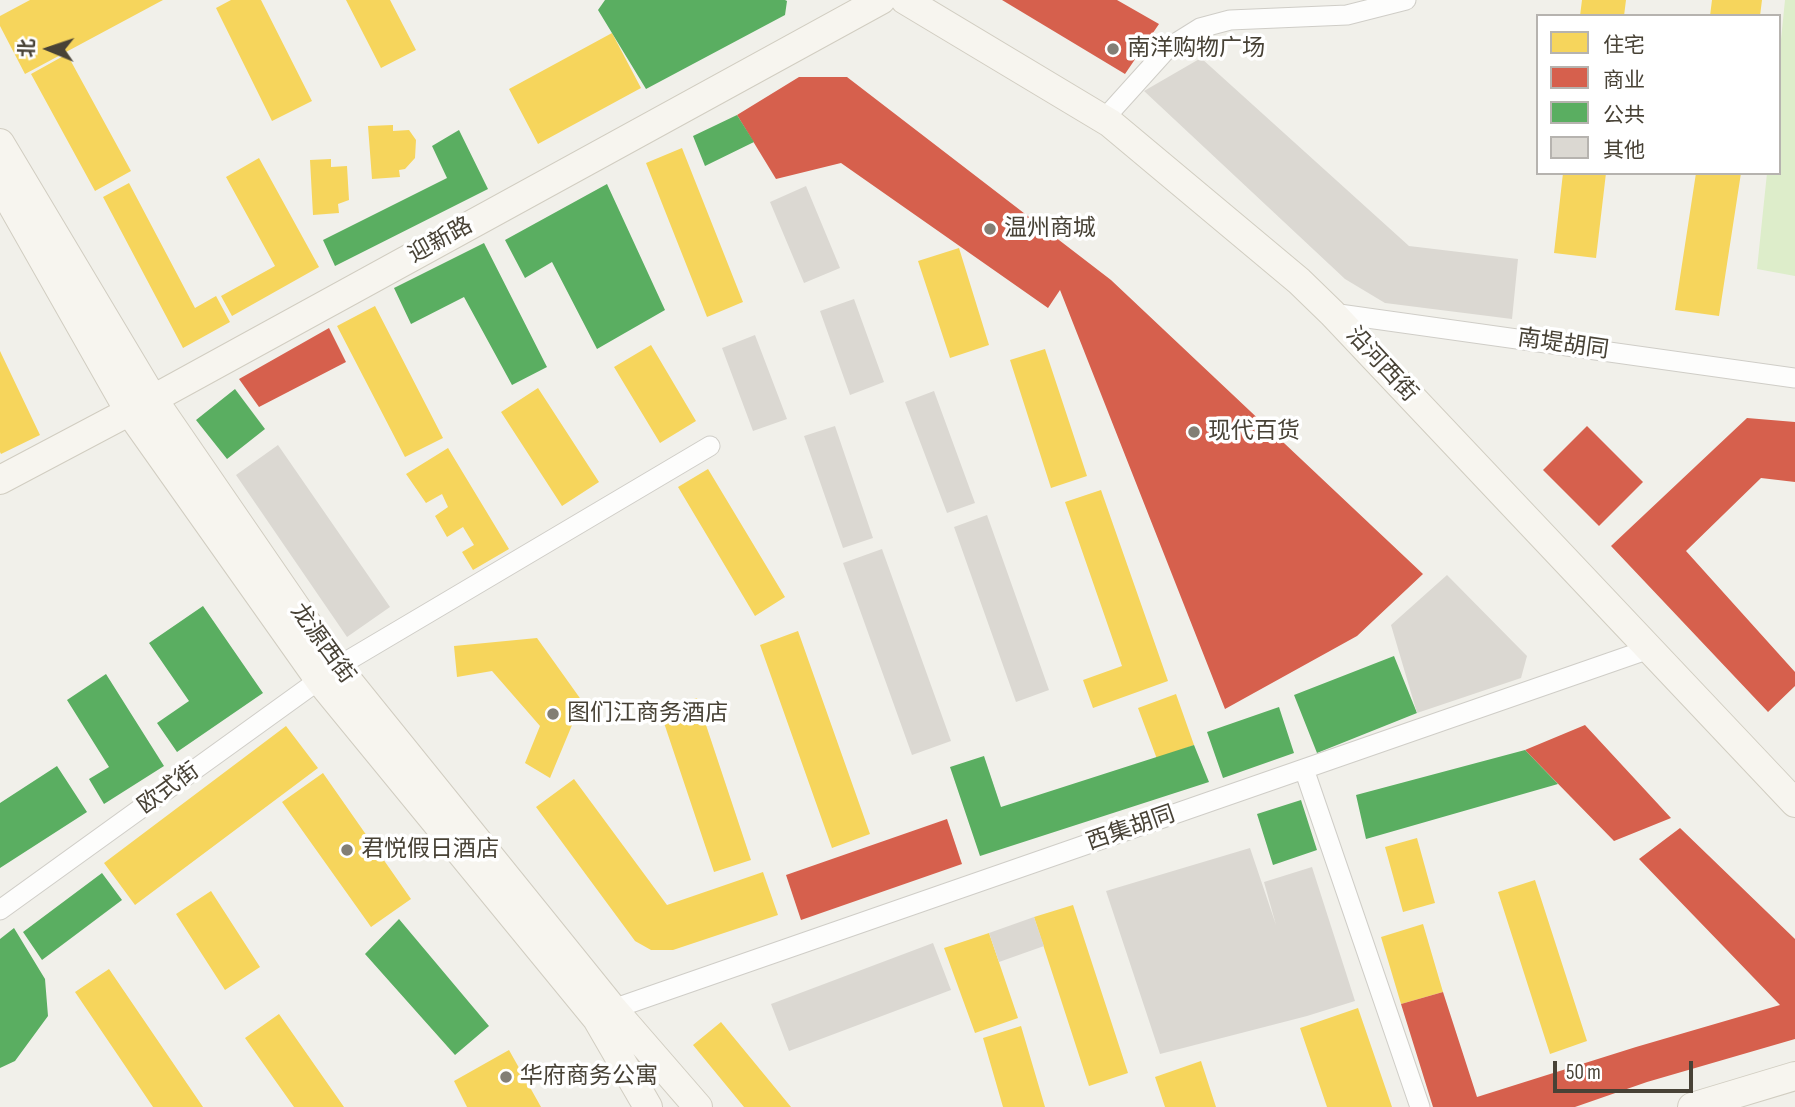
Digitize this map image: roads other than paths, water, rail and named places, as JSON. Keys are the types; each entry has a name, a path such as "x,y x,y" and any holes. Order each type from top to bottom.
{"main road":[{"name":"迎新路","path":"0,480 881,0"},
{"name":"沿河西街","path":"905,0 1104,119 1299,281 1795,803"},
{"name":"龙源西街","path":"0,143 141,405"},
{"name":"龙源西街","path":"0,184 141,405 328,674 597,1019 648,1107"},
{"name":"龙源西街","path":"328,674 698,1107"},
{"path":"1692,1107 1795,1076"}],"street":[{"path":"1104,119 1168,48 1199,28 1230,20 1347,15 1406,0"},
{"name":"南堤胡同","path":"1332,313 1795,378"},
{"name":"欧式街","path":"0,910 328,674 710,446"},
{"name":"西集胡同","path":"613,1009 1649,649"},
{"path":"1304,769 1420,1107"}],"place":[{"name":"南洋购物广场","path":"1113,49"},
{"name":"温州商城","path":"990,229"},
{"name":"现代百货","path":"1194,432"},
{"name":"图们江商务酒店","path":"553,714"},
{"name":"君悦假日酒店","path":"347,850"},
{"name":"华府商务公寓","path":"506,1077"}]}
